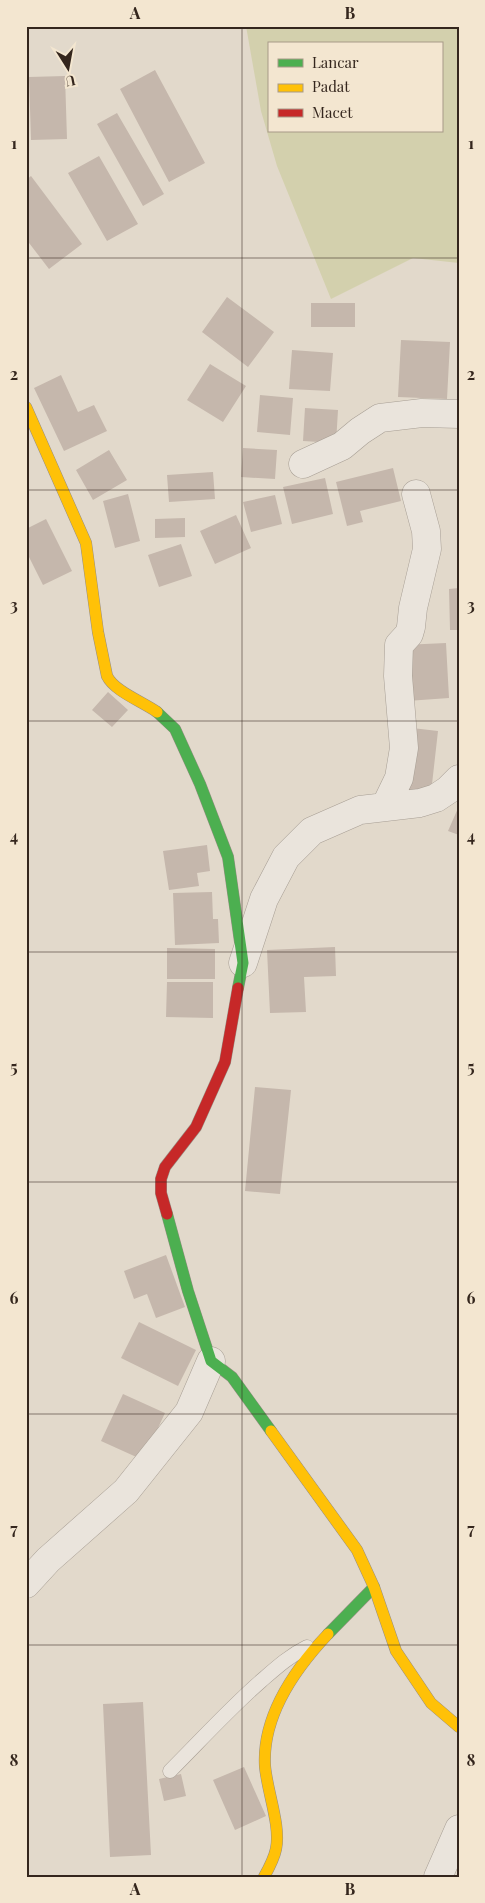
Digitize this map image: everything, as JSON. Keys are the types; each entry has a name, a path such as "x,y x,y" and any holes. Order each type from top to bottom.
{"street":[{"path":"26,407 86,543 98,632 107,676 110,682 170,721 200,784 228,857 243,963"},
{"path":"303,464 342,446 380,418 422,413 459,414"},
{"path":"385,807 399,778 404,748 398,676 399,645 409,634 427,549 426,531 416,494"},
{"path":"459,779 436,798 420,803 360,810 312,831 286,857 264,899 243,963 225,1062 196,1127 165,1167 161,1180 161,1193 188,1291 211,1361 232,1377 357,1550 374,1587 396,1651 431,1703 459,1727"},
{"path":"26,1584 48,1560 126,1491 189,1412 211,1361"},
{"path":"264,1877 277,1846 276,1825 267,1784 265,1752 271,1719 289,1684 321,1640 374,1587"},
{"path":"438,1877 459,1829"}],"lane":[{"path":"170,1770 240,1700 285,1660 294,1653 321,1640"}],"shaded area":[{"path":"246,26 459,26 459,263 413,258 331,299 277,166 261,111"}],"building":[{"path":"155,70 205,163 169,182 120,89"},
{"path":"65,76 67,139 31,140 29,77"},
{"path":"117,113 164,194 143,206 97,124"},
{"path":"99,156 138,224 107,241 68,173"},
{"path":"31,176 82,244 49,269 26,239 26,180"},
{"path":"227,297 274,332 248,367 202,332"},
{"path":"311,303 355,303 355,327 311,327"},
{"path":"401,340 450,342 447,399 398,397"},
{"path":"292,350 333,353 330,391 289,389"},
{"path":"210,364 246,386 223,422 187,400"},
{"path":"61,375 78,412 94,405 107,431 64,451 34,388"},
{"path":"260,395 293,398 290,435 257,432"},
{"path":"305,408 338,410 336,443 303,441"},
{"path":"243,448 277,450 275,479 241,477"},
{"path":"109,450 127,480 93,500 76,470"},
{"path":"393,468 401,501 360,511 363,522 347,526 336,482"},
{"path":"213,472 215,499 169,502 167,475"},
{"path":"325,478 333,514 292,524 283,487"},
{"path":"128,494 140,541 115,548 103,501"},
{"path":"275,495 282,524 251,532 243,502"},
{"path":"236,515 251,548 215,564 200,531"},
{"path":"185,518 185,537 155,538 155,519"},
{"path":"46,519 72,571 43,585 26,551 26,529"},
{"path":"181,544 192,576 159,587 148,555"},
{"path":"459,588 459,630 450,630 449,589"},
{"path":"446,643 449,698 407,701 403,645"},
{"path":"108,692 128,710 112,727 92,710"},
{"path":"412,728 438,731 431,793 405,790"},
{"path":"459,806 459,835 448,831"},
{"path":"207,845 210,871 197,873 199,886 169,890 163,851"},
{"path":"212,892 213,919 218,919 219,943 175,945 173,893"},
{"path":"335,947 336,976 304,977 306,1012 270,1013 267,950"},
{"path":"167,948 215,949 215,979 167,979"},
{"path":"167,982 213,982 213,1018 166,1017"},
{"path":"255,1087 291,1090 280,1194 245,1191"},
{"path":"166,1255 185,1307 156,1318 147,1294 134,1299 124,1271"},
{"path":"139,1322 196,1350 178,1386 121,1358"},
{"path":"123,1394 165,1413 143,1460 101,1441"},
{"path":"143,1702 151,1855 110,1857 103,1704"},
{"path":"244,1767 266,1816 235,1830 213,1780"},
{"path":"181,1774 186,1796 164,1801 159,1779"}],"traffic: fast":[{"path":"157,712 175,729 200,784 228,857 243,963 238,988"},
{"path":"167,1214 188,1291 211,1361 232,1377 271,1431"},
{"path":"328,1634 374,1587"}],"traffic: slow":[{"path":"26,407 86,543 98,632 107,676 116,687 157,712"},
{"path":"271,1431 357,1550 374,1587 396,1651 431,1703 459,1727"},
{"path":"264,1877 274,1856 277,1840 277,1830 265,1766 265,1747 269,1729 283,1694 304,1662 328,1634"}],"traffic: jam":[{"path":"167,1214 161,1193 161,1179 165,1167 196,1127 225,1062 238,988"}]}
